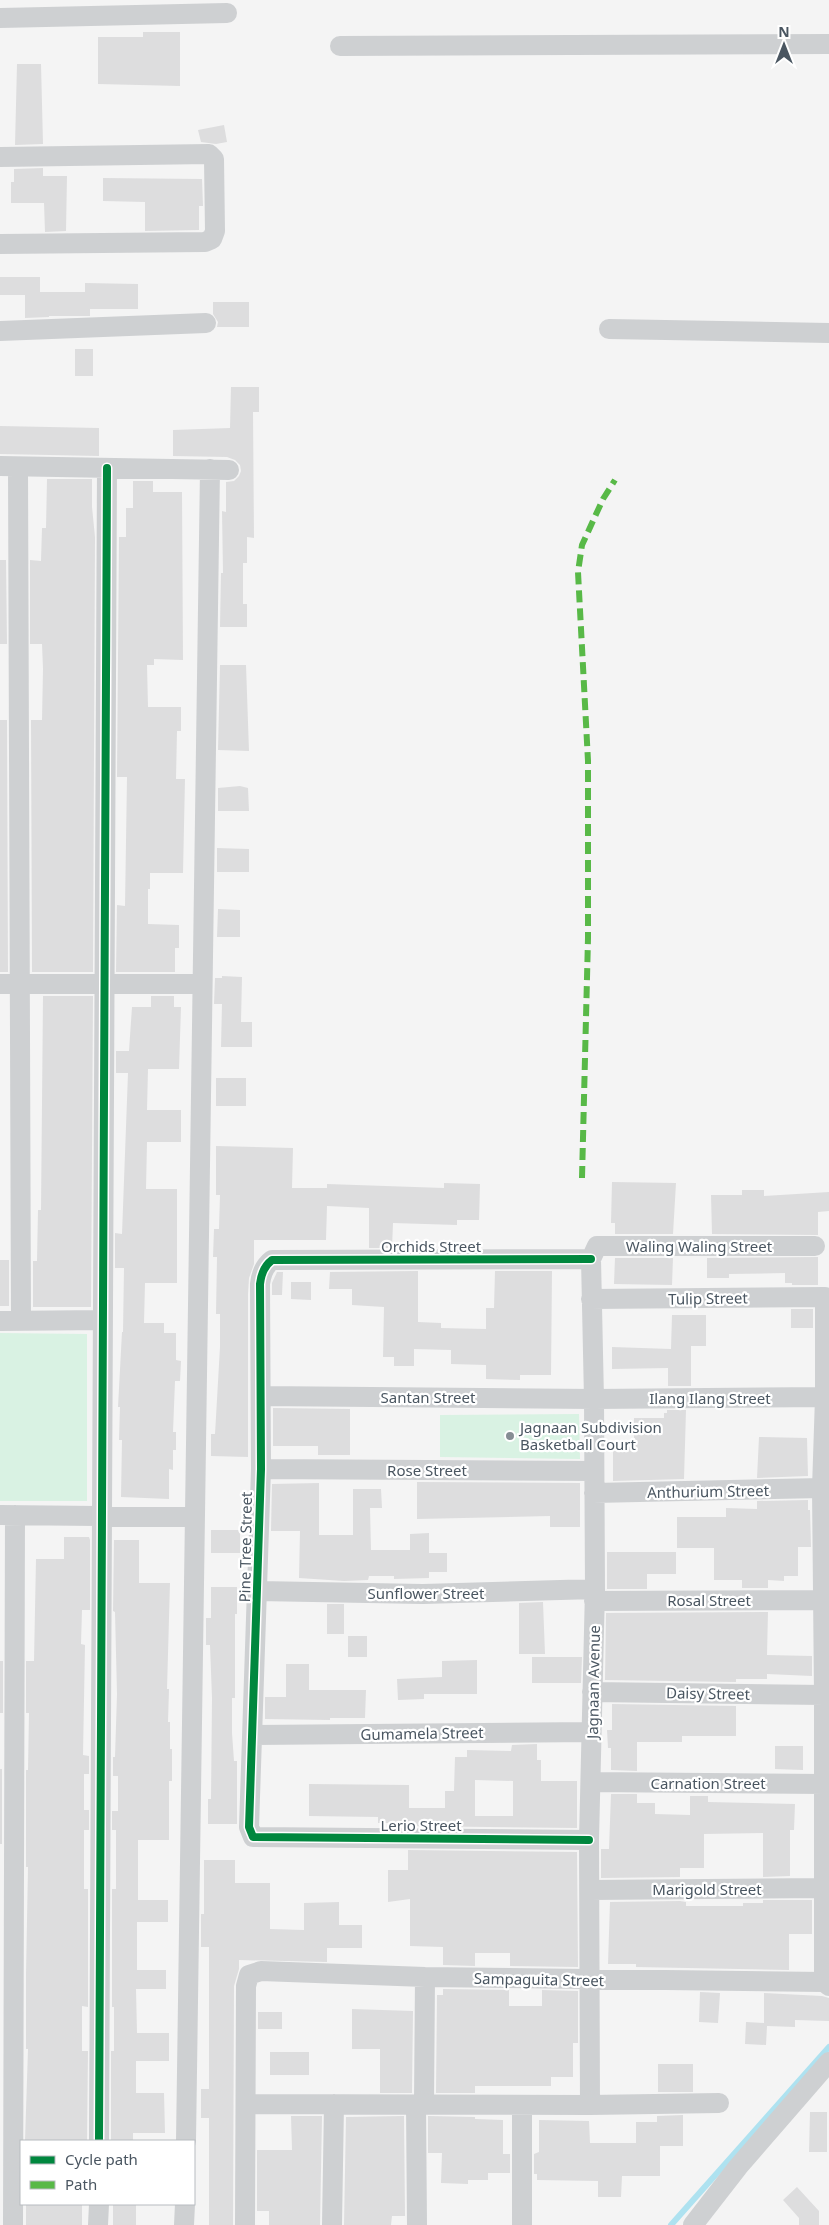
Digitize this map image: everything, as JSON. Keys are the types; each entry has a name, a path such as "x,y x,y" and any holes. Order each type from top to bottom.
{"street":[{"path":"0,18 227,13"},
{"path":"340,46 829,44"},
{"path":"0,156 209,154 214,159 214,237 206,242 0,244"},
{"path":"0,331 206,323"},
{"path":"609,329 829,332"},
{"path":"21,1321 21,984 9,466 219,470 202,984 186,2140"},
{"path":"99,2140 107,468"},
{"path":"0,984 202,984"},
{"name":"Waling Waling Street","path":"591,1259 597,1246 815,1246"},
{"name":"Orchids Street","path":"272,1260 591,1259"},
{"name":"Jagnaan Avenue","path":"590,2105 591,1890 589,1840 594,1595 594,1398 591,1259"},
{"name":"Pine Tree Street","path":"253,1837 249,1827 258,1591 261,1396 260,1284 262,1274 272,1260"},
{"name":"Tulip Street","path":"591,1299 825,1297 825,1397"},
{"path":"0,1321 103,1320"},
{"name":"Santan Street","path":"261,1396 594,1398"},
{"path":"825,1397 822,1488 826,1984"},
{"name":"Ilang Ilang Street","path":"594,1398 825,1397"},
{"name":"Rose Street","path":"260,1469 594,1471"},
{"name":"Anthurium Street","path":"594,1493 822,1488"},
{"path":"13,2225 7,1515 195,1517"},
{"name":"Sunflower Street","path":"258,1591 594,1595"},
{"name":"Rosal Street","path":"594,1595 823,1600"},
{"name":"Daisy Street","path":"592,1692 824,1695"},
{"name":"Gumamela Street","path":"253,1735 591,1732"},
{"name":"Carnation Street","path":"591,1782 824,1784"},
{"name":"Lerio Street","path":"253,1837 589,1840"},
{"name":"Marigold Street","path":"591,1890 824,1888"},
{"name":"Sampaguita Street","path":"247,2104 246,1986 249,1975 261,1971 425,1977 826,1984"},
{"path":"416,2225 425,1977"},
{"path":"693,2225 738,2167 829,2062"},
{"path":"245,2225 247,2104 590,2105 719,2103"},
{"path":"332,2225 334,2104"},
{"path":"522,2105 522,2225"},
{"path":"98,2205 98,2225"},
{"path":"184,2225 185,2205"}],"green space":[{"path":"0,1333 87,1334 87,1501 0,1501"},
{"name":"Jagnaan Subdivision Basketball Court","path":"579,1414 580,1459 440,1457 440,1415"}],"building":[{"path":"143,32 180,32 180,86 98,84 98,37 143,37"},
{"path":"17,64 41,64 43,144 15,145"},
{"path":"224,125 227,142 216,144 201,142 198,130"},
{"path":"43,168 43,176 67,176 66,231 45,232 44,203 11,203 11,182 14,182 14,169"},
{"path":"103,178 202,179 203,206 199,206 199,230 145,231 145,202 103,201"},
{"path":"0,277 40,277 40,292 85,292 85,283 138,284 138,309 90,309 90,316 25,318 25,295 0,295"},
{"path":"213,302 249,302 249,327 217,327 218,322 213,314"},
{"path":"75,349 93,349 93,376 75,376"},
{"path":"231,387 259,387 259,412 253,412 254,538 247,537 247,563 243,563 243,604 247,604 247,627 220,627 221,573 223,573 222,511 226,512 226,482 234,481 239,476 241,471 240,465 235,460 227,457 173,456 173,430 230,428"},
{"path":"0,426 99,428 99,456 0,454"},
{"path":"47,479 92,479 95,537 93,972 32,972 31,720 42,720 43,669 42,644 30,644 30,560 41,561 42,528 46,528"},
{"path":"133,481 153,481 153,492 182,492 183,660 154,659 154,665 147,665 148,707 181,707 181,731 177,731 176,779 185,779 183,873 150,873 150,889 148,889 148,924 179,925 179,948 175,948 175,972 116,972 117,905 125,906 127,777 117,777 119,537 126,537 126,508 133,508"},
{"path":"0,560 6,560 7,644 0,644"},
{"path":"220,665 246,665 249,751 218,750"},
{"path":"0,720 7,720 8,972 0,972"},
{"path":"240,786 248,788 249,811 218,811 218,788"},
{"path":"217,848 249,849 249,872 217,872"},
{"path":"218,909 240,910 240,937 217,937"},
{"path":"222,976 242,977 241,1022 252,1022 252,1047 221,1047 222,1004 214,1004 215,978 222,978"},
{"path":"43,996 93,996 91,1307 33,1307 33,1261 37,1261 38,1210 41,1210"},
{"path":"151,996 174,996 174,1007 181,1007 179,1069 148,1069 147,1110 181,1110 181,1142 147,1142 146,1189 177,1189 177,1283 145,1283 144,1323 164,1323 164,1333 176,1333 176,1360 181,1361 180,1381 175,1381 173,1432 176,1432 176,1450 173,1450 173,1470 169,1469 169,1499 121,1497 122,1440 119,1440 120,1407 118,1407 123,1332 124,1268 115,1268 115,1233 122,1234 128,1073 116,1073 116,1051 129,1051 132,1007 151,1007"},
{"path":"216,1078 246,1078 246,1106 216,1106"},
{"path":"216,1146 293,1148 292,1188 327,1188 327,1184 444,1188 444,1183 480,1184 479,1220 457,1220 457,1225 393,1223 392,1248 369,1248 369,1208 327,1206 326,1240 254,1240 254,1264 249,1278 248,1294 248,1457 211,1456 211,1434 215,1434 220,1347 220,1314 216,1314 217,1257 213,1257 214,1229 219,1229 220,1195 216,1195"},
{"path":"612,1182 676,1183 673,1234 615,1234 615,1223 611,1223"},
{"path":"742,1190 764,1190 764,1196 829,1192 829,1211 818,1212 818,1235 712,1234 711,1195 742,1195"},
{"path":"818,1257 818,1285 792,1285 792,1283 785,1283 785,1273 729,1274 729,1278 707,1278 707,1258"},
{"path":"615,1258 673,1258 672,1285 614,1284"},
{"path":"0,1260 9,1260 9,1306 0,1306"},
{"path":"418,1271 418,1322 441,1323 441,1328 486,1329 486,1308 494,1308 495,1271 552,1271 551,1375 520,1375 520,1380 486,1379 486,1365 451,1364 451,1350 414,1349 414,1366 394,1366 394,1357 383,1357 384,1307 352,1305 352,1289 329,1289 330,1272"},
{"path":"277,1272 283,1272 282,1295 272,1295 272,1283"},
{"path":"291,1282 311,1282 311,1300 291,1299"},
{"path":"791,1309 813,1309 813,1328 791,1328"},
{"path":"672,1315 706,1315 706,1346 691,1346 691,1386 668,1386 668,1368 612,1369 612,1347 671,1349"},
{"path":"273,1408 350,1409 350,1455 318,1455 318,1446 273,1446"},
{"path":"667,1410 686,1410 684,1479 613,1481 613,1447 634,1447 634,1418 664,1418 664,1413 667,1413"},
{"path":"759,1437 807,1438 808,1476 757,1478"},
{"path":"417,1482 580,1483 580,1527 550,1527 550,1516 417,1519"},
{"path":"319,1483 319,1535 353,1535 353,1489 381,1489 382,1508 370,1508 371,1550 410,1550 410,1534 429,1533 429,1553 447,1553 447,1572 429,1572 429,1578 394,1579 394,1576 369,1576 368,1580 344,1581 299,1578 300,1531 271,1531 272,1484"},
{"path":"808,1500 811,1547 798,1547 798,1576 784,1576 784,1581 768,1580 768,1588 742,1588 742,1580 714,1580 714,1548 677,1548 677,1517 726,1517 726,1508 757,1509 757,1501"},
{"path":"211,1530 240,1530 240,1553 211,1553"},
{"path":"64,1537 89,1537 90,1610 82,1610 81,1644 85,1645 83,1755 89,1756 89,1774 84,1774 84,1810 89,1810 89,1830 84,1830 84,1889 88,1889 88,2007 82,2006 82,2051 88,2051 87,2140 25,2140 28,2049 26,2049 28,1867 26,1867 26,1770 28,1770 29,1713 26,1713 26,1661 34,1661 36,1559 64,1559"},
{"path":"114,1540 139,1540 139,1583 170,1583 167,1689 169,1689 168,1722 170,1722 170,1749 172,1749 172,1781 169,1781 169,1840 138,1840 138,1900 168,1900 168,1922 137,1922 137,1970 166,1970 166,1989 136,1989 137,2033 169,2033 169,2061 136,2061 136,2093 164,2093 165,2133 133,2133 133,2140 111,2140 111,2051 114,2051 112,1889 116,1889 116,1830 112,1830 112,1811 118,1811 118,1776 113,1776 117,1694 115,1612 113,1611"},
{"path":"607,1552 676,1552 676,1574 647,1574 647,1589 607,1589"},
{"path":"211,1587 237,1587 237,1614 235,1614 235,1698 232,1698 232,1733 234,1761 237,1761 237,1824 208,1824 208,1799 211,1799 212,1698 210,1645 206,1645 206,1618 211,1618"},
{"path":"543,1602 545,1654 519,1654 519,1603"},
{"path":"327,1604 344,1604 344,1634 327,1634"},
{"path":"768,1612 767,1655 812,1656 812,1676 767,1674 767,1679 736,1679 736,1682 605,1680 606,1613"},
{"path":"348,1636 367,1636 367,1657 348,1657"},
{"path":"532,1657 582,1657 581,1683 532,1683"},
{"path":"477,1660 477,1694 424,1694 424,1699 398,1700 397,1679 442,1677 442,1661"},
{"path":"0,1661 3,1661 3,1713 0,1713"},
{"path":"286,1664 309,1664 309,1690 366,1690 365,1718 330,1718 330,1720 265,1719 265,1697 286,1697"},
{"path":"612,1704 736,1706 736,1736 682,1736 682,1742 637,1742 637,1771 611,1770 611,1748 608,1748 607,1730 612,1730"},
{"path":"537,1744 537,1760 541,1760 541,1781 577,1781 577,1828 404,1826 404,1823 378,1823 378,1817 309,1816 309,1784 409,1785 409,1808 445,1808 445,1791 454,1791 455,1757 467,1757 467,1750 511,1751 512,1745","holes":["475,1780 513,1781 513,1816 475,1816"]},
{"path":"775,1746 803,1746 803,1770 775,1769"},
{"path":"0,1769 2,1769 2,1844 0,1844"},
{"path":"611,1794 637,1794 637,1803 655,1803 655,1814 690,1815 690,1796 708,1796 708,1802 795,1804 794,1830 790,1830 790,1876 763,1877 763,1833 704,1834 704,1868 680,1868 680,1877 601,1878 601,1849 609,1849"},
{"path":"408,1850 577,1852 578,1967 510,1966 510,1953 475,1953 475,1966 443,1965 443,1947 410,1946 410,1899 388,1902 388,1870 408,1870"},
{"path":"204,1860 235,1860 235,1883 270,1883 270,1929 304,1930 304,1903 339,1902 339,1925 362,1925 362,1948 327,1948 327,1962 239,1960 239,1969 234,1986 233,2225 209,2225 209,2118 201,2118 201,2089 209,2089 209,1947 201,1947 201,1914 204,1914"},
{"path":"763,1900 812,1900 812,1934 789,1934 789,1970 636,1967 636,1964 608,1964 610,1902 680,1901 686,1902 686,1906 743,1906 743,1903 763,1903"},
{"path":"443,1989 509,1990 509,2006 542,2006 542,1990 578,1991 578,2043 573,2043 573,2077 551,2077 551,2086 475,2086 475,2093 436,2093 437,1995 443,1995"},
{"path":"700,1992 720,1993 718,2023 699,2022"},
{"path":"764,1993 829,1998 829,2021 795,2020 795,2027 767,2026 766,2045 745,2044 746,2022 764,2023"},
{"path":"352,2009 413,2011 412,2093 380,2093 380,2049 352,2049"},
{"path":"258,2012 282,2012 282,2029 258,2029"},
{"path":"270,2052 309,2052 309,2075 270,2075"},
{"path":"658,2064 693,2064 693,2092 658,2092"},
{"path":"810,2112 827,2112 827,2152 809,2152"},
{"path":"683,2115 683,2146 660,2146 660,2176 622,2176 621,2197 598,2197 598,2181 537,2180 537,2174 534,2174 534,2154 539,2152 539,2120 589,2121 590,2143 636,2143 636,2122 657,2122 657,2116"},
{"path":"291,2116 322,2116 320,2225 269,2225 269,2211 257,2211 257,2150 292,2150"},
{"path":"404,2116 405,2216 392,2216 391,2225 344,2225 346,2117"},
{"path":"428,2116 475,2117 475,2119 503,2120 503,2154 510,2154 510,2173 488,2173 488,2180 468,2180 468,2184 441,2183 442,2153 428,2153"},
{"path":"797,2187 819,2211 819,2225 799,2225 799,2218 783,2200"},
{"path":"26,2205 82,2205 82,2225 26,2225"},
{"path":"113,2205 136,2205 136,2225 113,2225"}],"waterway":[{"path":"671,2225 829,2047"}],"marked path":[{"path":"582,1178 588,938 588,761 578,572 582,545 603,499 615,480"}],"cycle path":[{"path":"99,2140 107,468"},
{"path":"589,1840 253,1837 249,1827 261,1469 260,1284 265,1268 272,1260 591,1259"}],"place":[{"name":"Jagnaan Subdivision Basketball Court","path":"510,1436"}]}
